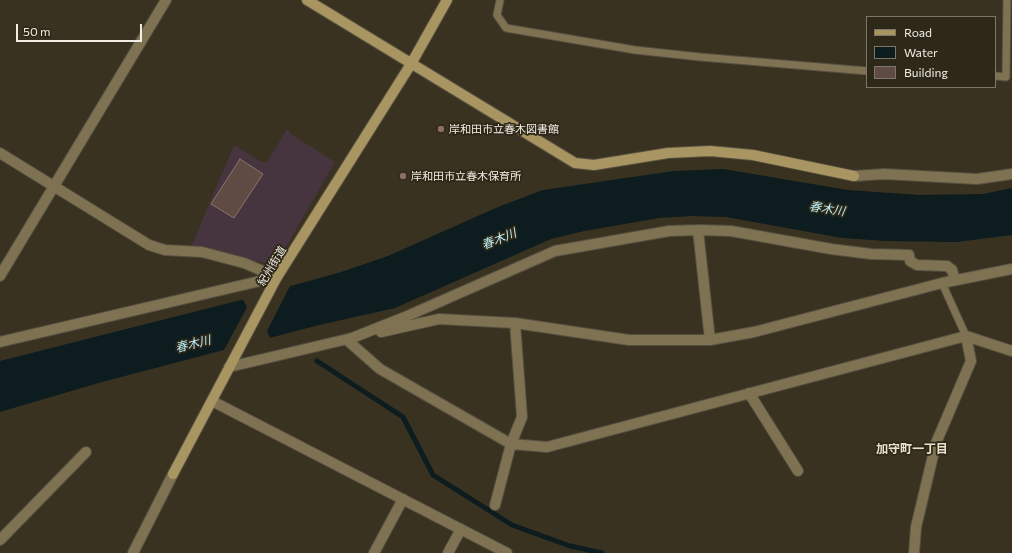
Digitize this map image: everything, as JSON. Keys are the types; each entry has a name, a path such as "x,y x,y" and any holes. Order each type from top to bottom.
{"street":[{"path":"0,276 166,0"},
{"path":"307,0 575,163 594,165 668,153 710,151 753,155 854,176 884,174 977,179 1012,174"},
{"name":"紀州街道","path":"133,553 173,474 276,281 411,64 447,0"},
{"path":"0,154 149,245 165,250 209,254 244,263 276,281"},
{"path":"698,230 710,340"},
{"path":"347,340 405,317 555,251 669,231 731,231 831,249 871,254 909,255 910,261 917,265 948,266 952,270 955,280"},
{"path":"232,363 347,340 439,319 515,323 629,340 710,340 754,332 942,283 1012,269"},
{"path":"0,342 276,281"},
{"path":"495,505 511,444 522,417 515,323"},
{"path":"347,340 380,369 511,444 547,447 966,336 1012,350"},
{"path":"914,553 916,528 936,443 971,361 966,336"},
{"path":"749,393 798,471"},
{"path":"212,401 507,553"},
{"path":"0,540 86,452"},
{"path":"374,553 403,499"},
{"path":"448,553 461,529"}],"lane":[{"path":"500,0 497,15 506,28 635,50 866,71"},
{"path":"996,76 1006,77 1007,0"},
{"path":"942,283 966,336"}],"shaded area":[{"path":"287,129 291,134 335,162 278,261 270,265 204,247 191,247 234,145 262,162 267,162"}],"water":[{"name":"春木川","path":"723,169 848,190 919,195 983,194 1012,188 1012,235 957,242 886,241 842,238 726,217 692,216 659,218 584,231 551,239 395,308 319,325 102,382 0,412 0,361 241,300 341,272 388,256 498,207 543,190 674,171"}],"pier":[{"path":"291,284 267,331 271,339 223,352 247,307 242,298"}],"building":[{"path":"240,159 263,174 234,218 211,204"}],"waterway":[{"path":"317,361 403,417 433,475 512,525 570,546 602,553"}],"place":[{"name":"岸和田市立春木図書館","path":"441,129"},
{"name":"岸和田市立春木保育所","path":"403,176"}],"district":[{"name":"加守町一丁目","path":"912,449"}]}
